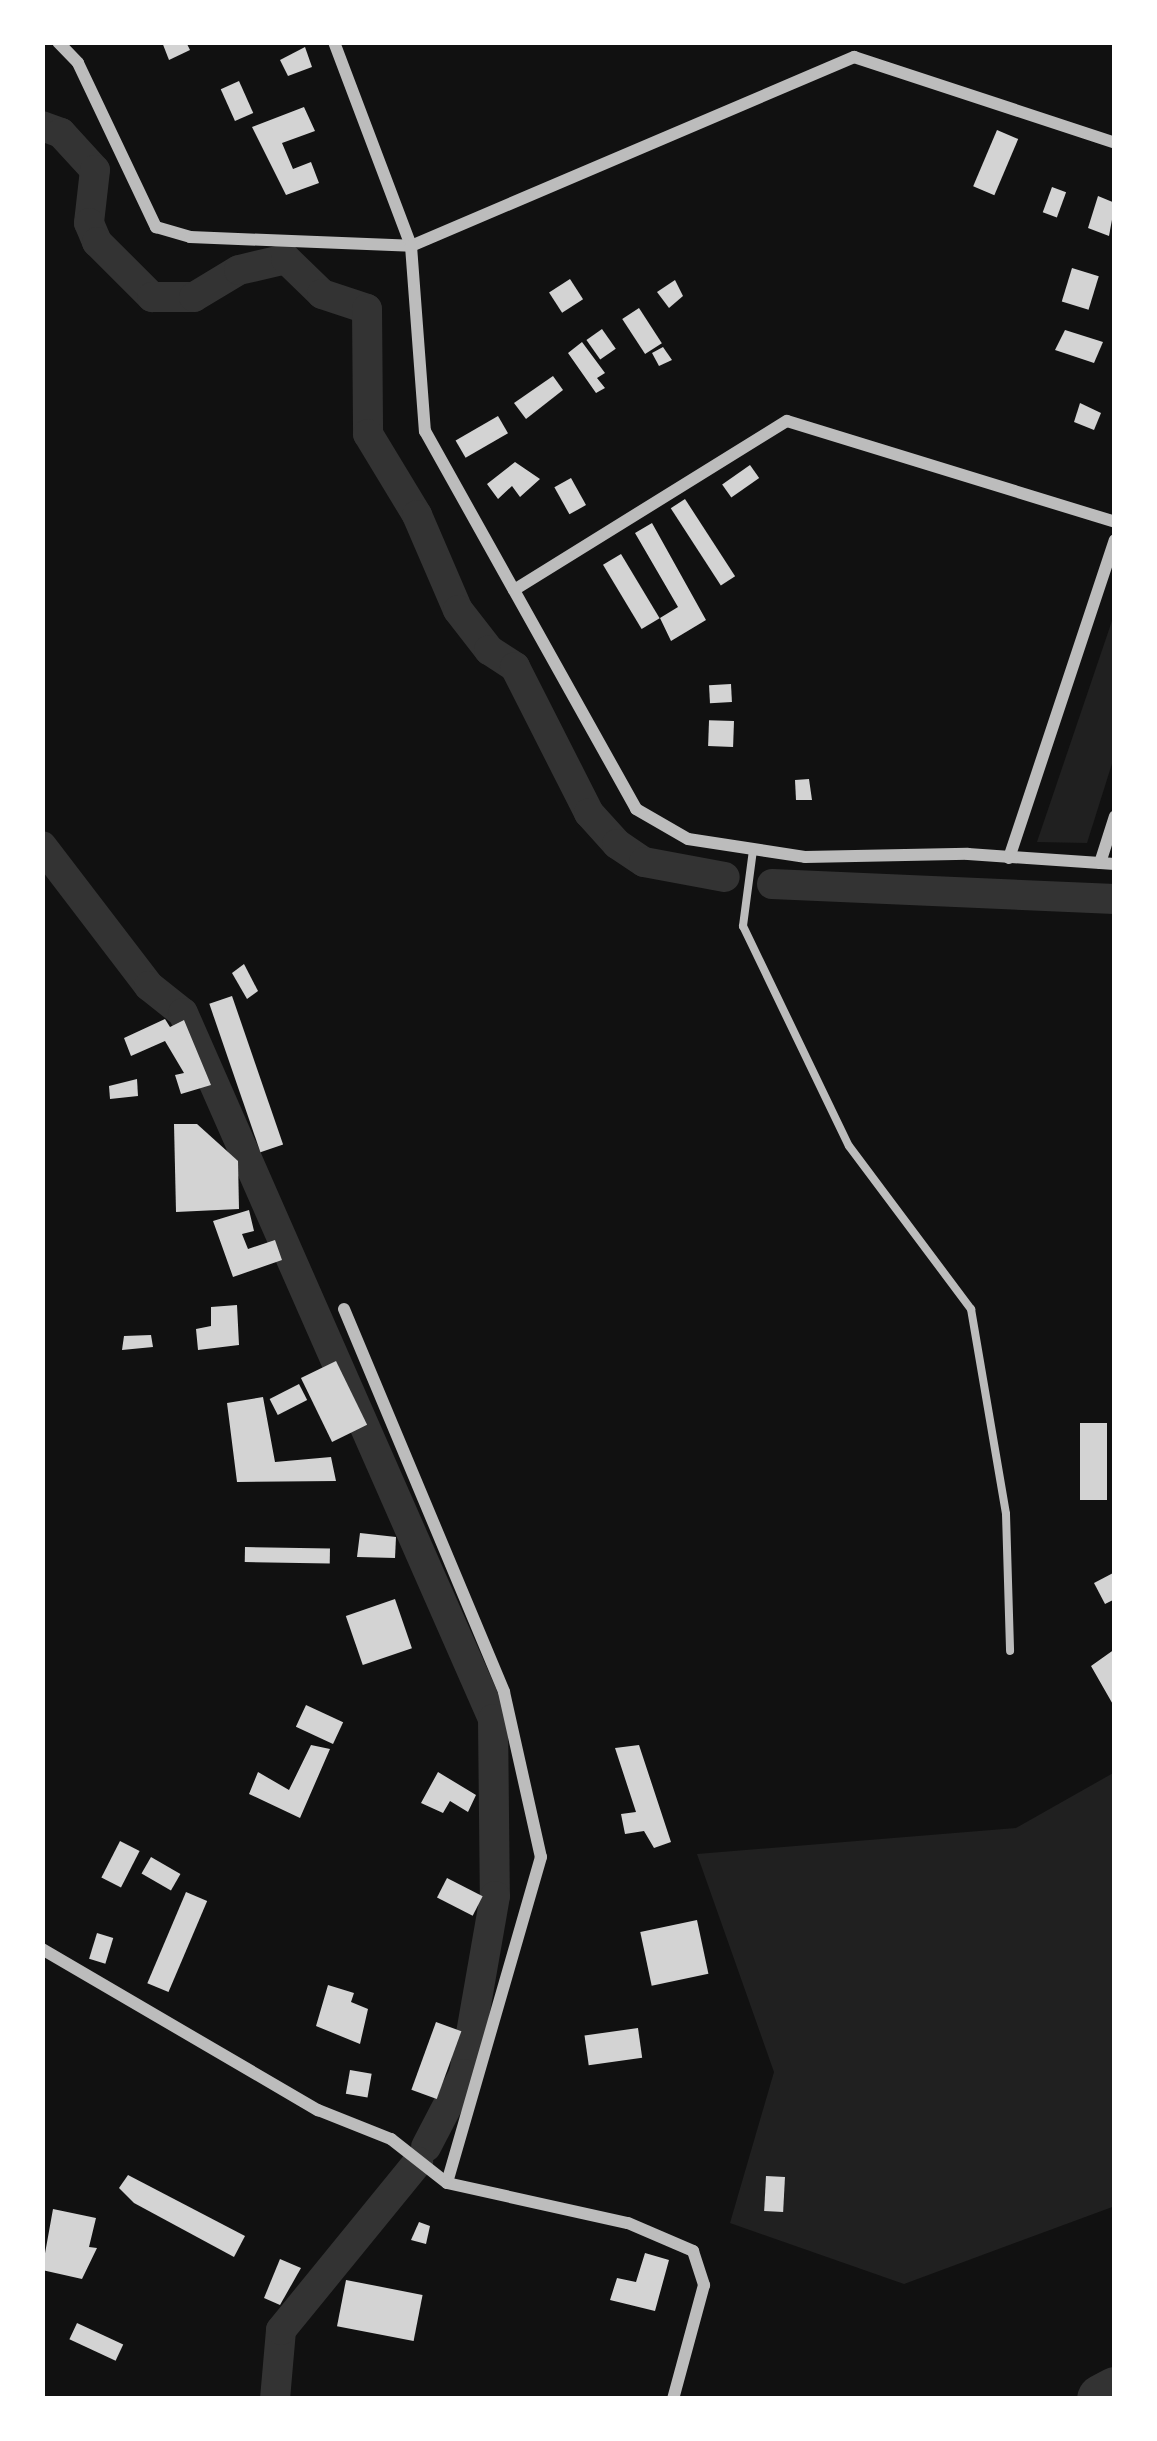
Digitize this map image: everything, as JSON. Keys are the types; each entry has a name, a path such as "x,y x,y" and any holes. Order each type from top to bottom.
{"street":[{"path":"58,42 78,63 156,226 190,237 411,246 855,49 1115,143"},
{"path":"334,42 411,246 425,431 636,809 688,839 806,857 1010,858 1108,864 1115,816"},
{"path":"514,590 787,421 1115,522"},
{"path":"1010,858 1115,540"},
{"path":"344,1309 505,1692 541,1858 447,2183"},
{"path":"42,1949 318,2110 391,2139 447,2183 628,2223 694,2251 704,2285 673,2399"}],"lane":[{"path":"753,849 743,926 849,1146 971,1309 1006,1514 1010,1651"}],"shaded area":[{"path":"1115,612 1115,754 1087,843 1037,842"},
{"path":"1115,1772 1115,2206 904,2284 730,2223 774,2072 697,1854 1016,1828"}],"building":[{"path":"162,42 186,42 190,50 169,60"},
{"path":"305,47 312,67 288,76 280,60"},
{"path":"239,81 253,113 235,121 221,89"},
{"path":"304,107 315,131 282,143 293,169 311,162 319,183 286,195 252,127"},
{"path":"997,130 1018,139 994,195 973,186"},
{"path":"1052,187 1066,192 1057,218 1043,212"},
{"path":"1098,196 1115,203 1109,236 1088,228"},
{"path":"1072,268 1099,276 1089,310 1062,301"},
{"path":"570,279 583,299 562,313 549,293"},
{"path":"675,280 683,296 669,308 657,292"},
{"path":"639,308 662,343 645,354 622,319"},
{"path":"602,329 616,349 600,360 586,340"},
{"path":"1065,330 1103,342 1094,363 1055,350"},
{"path":"582,342 605,373 597,378 605,388 596,393 568,353"},
{"path":"663,347 672,360 659,366 652,353"},
{"path":"553,376 563,390 526,419 514,403"},
{"path":"1080,403 1101,413 1094,430 1074,422"},
{"path":"498,416 508,433 466,458 456,440"},
{"path":"515,462 540,479 520,497 512,486 498,499 487,484"},
{"path":"750,465 759,478 731,498 722,485"},
{"path":"571,478 586,505 569,514 554,487"},
{"path":"685,499 735,576 721,585 671,508"},
{"path":"652,523 706,620 671,641 660,618 678,607 635,533"},
{"path":"621,554 660,618 642,629 603,565"},
{"path":"731,684 732,702 710,703 709,685"},
{"path":"709,720 734,721 733,747 708,746"},
{"path":"809,779 812,800 796,800 795,780"},
{"path":"244,964 258,991 247,999 232,973"},
{"path":"232,996 283,1144 260,1152 209,1004"},
{"path":"165,1019 170,1027 184,1020 211,1085 181,1094 175,1075 184,1073 165,1041 131,1056 124,1038"},
{"path":"137,1079 138,1096 110,1099 109,1086"},
{"path":"174,1124 197,1124 238,1161 239,1209 176,1212"},
{"path":"249,1210 254,1231 242,1234 248,1249 275,1240 282,1260 233,1277 213,1221"},
{"path":"237,1305 239,1345 198,1350 196,1329 211,1326 211,1307"},
{"path":"151,1335 153,1347 122,1350 124,1336"},
{"path":"336,1361 367,1425 332,1442 301,1378"},
{"path":"299,1384 307,1400 278,1415 270,1399"},
{"path":"263,1397 275,1462 331,1457 336,1481 237,1482 227,1403"},
{"path":"1080,1423 1107,1423 1107,1500 1080,1500"},
{"path":"360,1533 396,1537 395,1558 357,1557"},
{"path":"245,1547 330,1548 330,1563 245,1562"},
{"path":"1115,1572 1115,1599 1105,1604 1094,1583"},
{"path":"395,1599 412,1648 363,1665 346,1616"},
{"path":"1115,1649 1113,1672 1115,1708 1091,1666"},
{"path":"306,1705 343,1722 333,1744 296,1727"},
{"path":"311,1745 330,1749 300,1818 249,1794 258,1772 289,1790"},
{"path":"639,1745 671,1842 654,1848 644,1831 625,1834 621,1814 636,1812 615,1748"},
{"path":"438,1772 476,1795 468,1812 450,1801 443,1813 421,1803"},
{"path":"120,1841 140,1851 121,1888 101,1878"},
{"path":"151,1857 180,1874 171,1890 142,1873"},
{"path":"447,1878 483,1896 473,1916 437,1898"},
{"path":"186,1892 207,1901 168,1992 147,1983"},
{"path":"697,1920 708,1974 652,1986 640,1932"},
{"path":"97,1933 113,1938 105,1964 89,1959"},
{"path":"328,1985 354,1993 351,2002 368,2009 360,2044 316,2026"},
{"path":"436,2022 461,2031 437,2099 411,2090"},
{"path":"638,2028 642,2058 589,2065 585,2036"},
{"path":"350,2070 372,2074 367,2097 346,2094"},
{"path":"128,2175 245,2236 234,2257 134,2203 119,2188"},
{"path":"766,2176 785,2177 783,2212 764,2211"},
{"path":"53,2209 96,2218 89,2247 97,2248 82,2279 42,2270"},
{"path":"419,2222 430,2226 426,2244 411,2240"},
{"path":"645,2253 669,2260 655,2311 610,2300 617,2278 636,2282"},
{"path":"280,2259 301,2268 280,2305 264,2298"},
{"path":"346,2280 423,2295 414,2341 337,2326"},
{"path":"77,2323 123,2345 116,2361 69,2339"}],"waterway":[{"path":"42,126 61,133 95,170 89,223 97,242 152,297 194,297 239,270 286,259 322,294 367,309 368,434 417,515 458,610 489,650 515,667 589,813 617,844 644,862 725,877"},
{"path":"42,846 149,986 183,1013 493,1719 495,1896 464,2074 426,2147"},
{"path":"772,884 1115,899"},
{"path":"275,2399 281,2330 418,2162"},
{"path":"1102,2399 1115,2392"}]}
